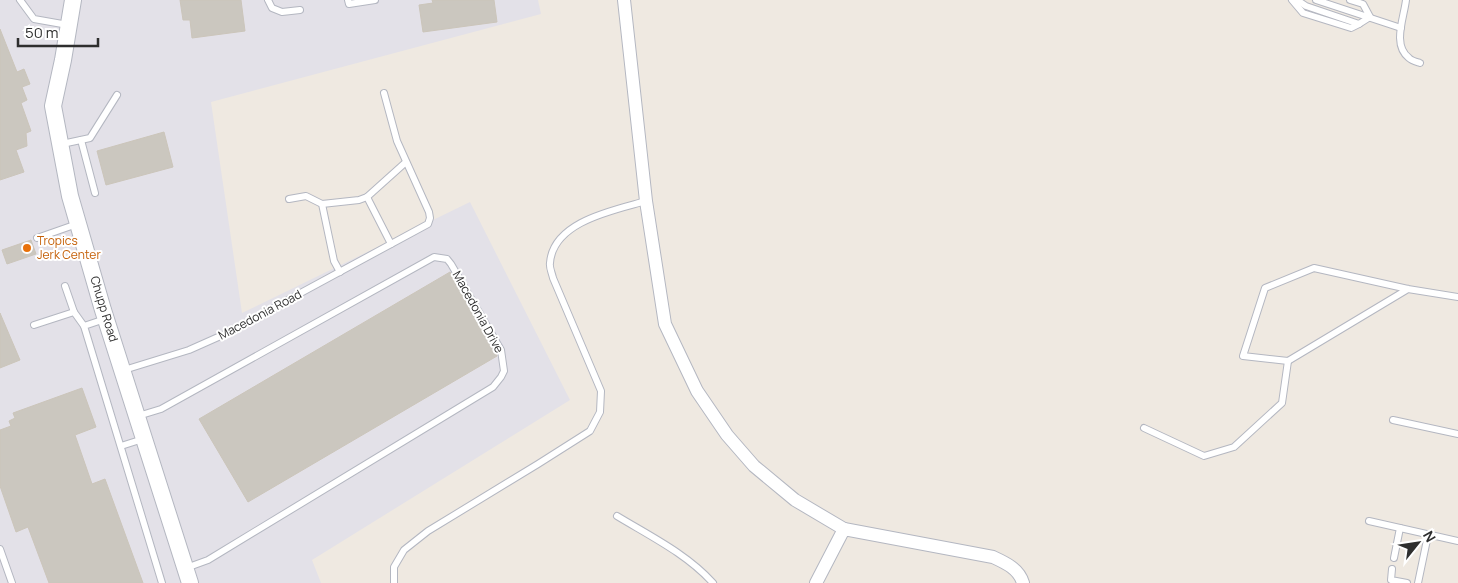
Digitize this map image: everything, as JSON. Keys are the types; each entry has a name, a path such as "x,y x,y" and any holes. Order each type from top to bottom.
{"street":[{"name":"Chupp Road","path":"73,0 53,106 70,196 122,370 188,576"},
{"path":"624,0 646,202 665,324 697,391 727,436 754,466 795,500 844,529 993,557 1009,564 1022,579 1023,583"},
{"path":"816,583 844,529"}],"lane":[{"path":"20,0 34,19 69,26"},
{"path":"268,0 272,8 282,12 300,10"},
{"path":"348,0 349,4 375,0"},
{"path":"1292,0 1303,13 1351,28 1370,18"},
{"path":"1297,0 1306,6 1359,24"},
{"path":"1316,0 1401,28"},
{"path":"1350,0 1362,2 1370,18"},
{"path":"1406,0 1400,36 1401,48 1409,58 1420,63"},
{"name":"Macedonia Road","path":"122,370 200,345 428,224 430,218 397,141 384,93"},
{"path":"60,144 90,138 117,95"},
{"path":"81,140 95,193"},
{"path":"289,199 306,196 322,204 359,200 367,197 406,162"},
{"path":"367,197 391,244"},
{"path":"394,583 394,567 404,550 428,531 590,431 600,412 600,391 553,278 550,263 556,243 572,229 598,214 646,202"},
{"path":"322,204 334,261 340,272"},
{"path":"36,238 78,223"},
{"name":"Macedonia Drive","path":"137,416 161,409 434,257 447,259 451,264 501,350 504,371 492,387 208,560 188,576"},
{"path":"1408,289 1288,361 1243,356 1265,288 1314,268 1408,289 1458,297"},
{"path":"65,286 74,312 84,326 162,583"},
{"path":"34,325 74,312"},
{"path":"84,326 106,318"},
{"path":"1144,428 1204,456 1234,446 1282,403 1288,361"},
{"path":"1393,420 1458,434"},
{"path":"121,446 144,439"},
{"path":"616,516 672,548 704,573 713,583"},
{"path":"1369,521 1458,541"},
{"path":"1394,558 1400,528"},
{"path":"1418,583 1428,535"},
{"path":"0,549 12,583"},
{"path":"1392,569 1390,580 1408,583"}],"shaded area":[{"path":"0,0 538,0 541,14 211,102 242,313 470,202 570,400 312,560 321,583 0,583"}],"building":[{"path":"180,0 241,0 245,31 192,38 190,20 183,20"},
{"path":"432,0 494,0 497,22 423,32 419,5 433,3"},
{"path":"0,29 17,72 24,69 30,84 22,87 27,100 21,103 31,131 26,133 27,146 16,150 24,172 0,180"},
{"path":"164,132 173,167 106,185 97,151"},
{"path":"31,240 36,254 7,264 2,250"},
{"path":"450,272 497,356 248,502 199,419"},
{"path":"0,313 20,360 0,368"},
{"path":"82,388 96,427 75,435 92,484 105,479 143,583 49,583 28,527 16,532 0,486 0,430 11,426 9,421 15,418 13,413"}],"place":[{"name":"Tropics Jerk Center","path":"27,248"}]}
